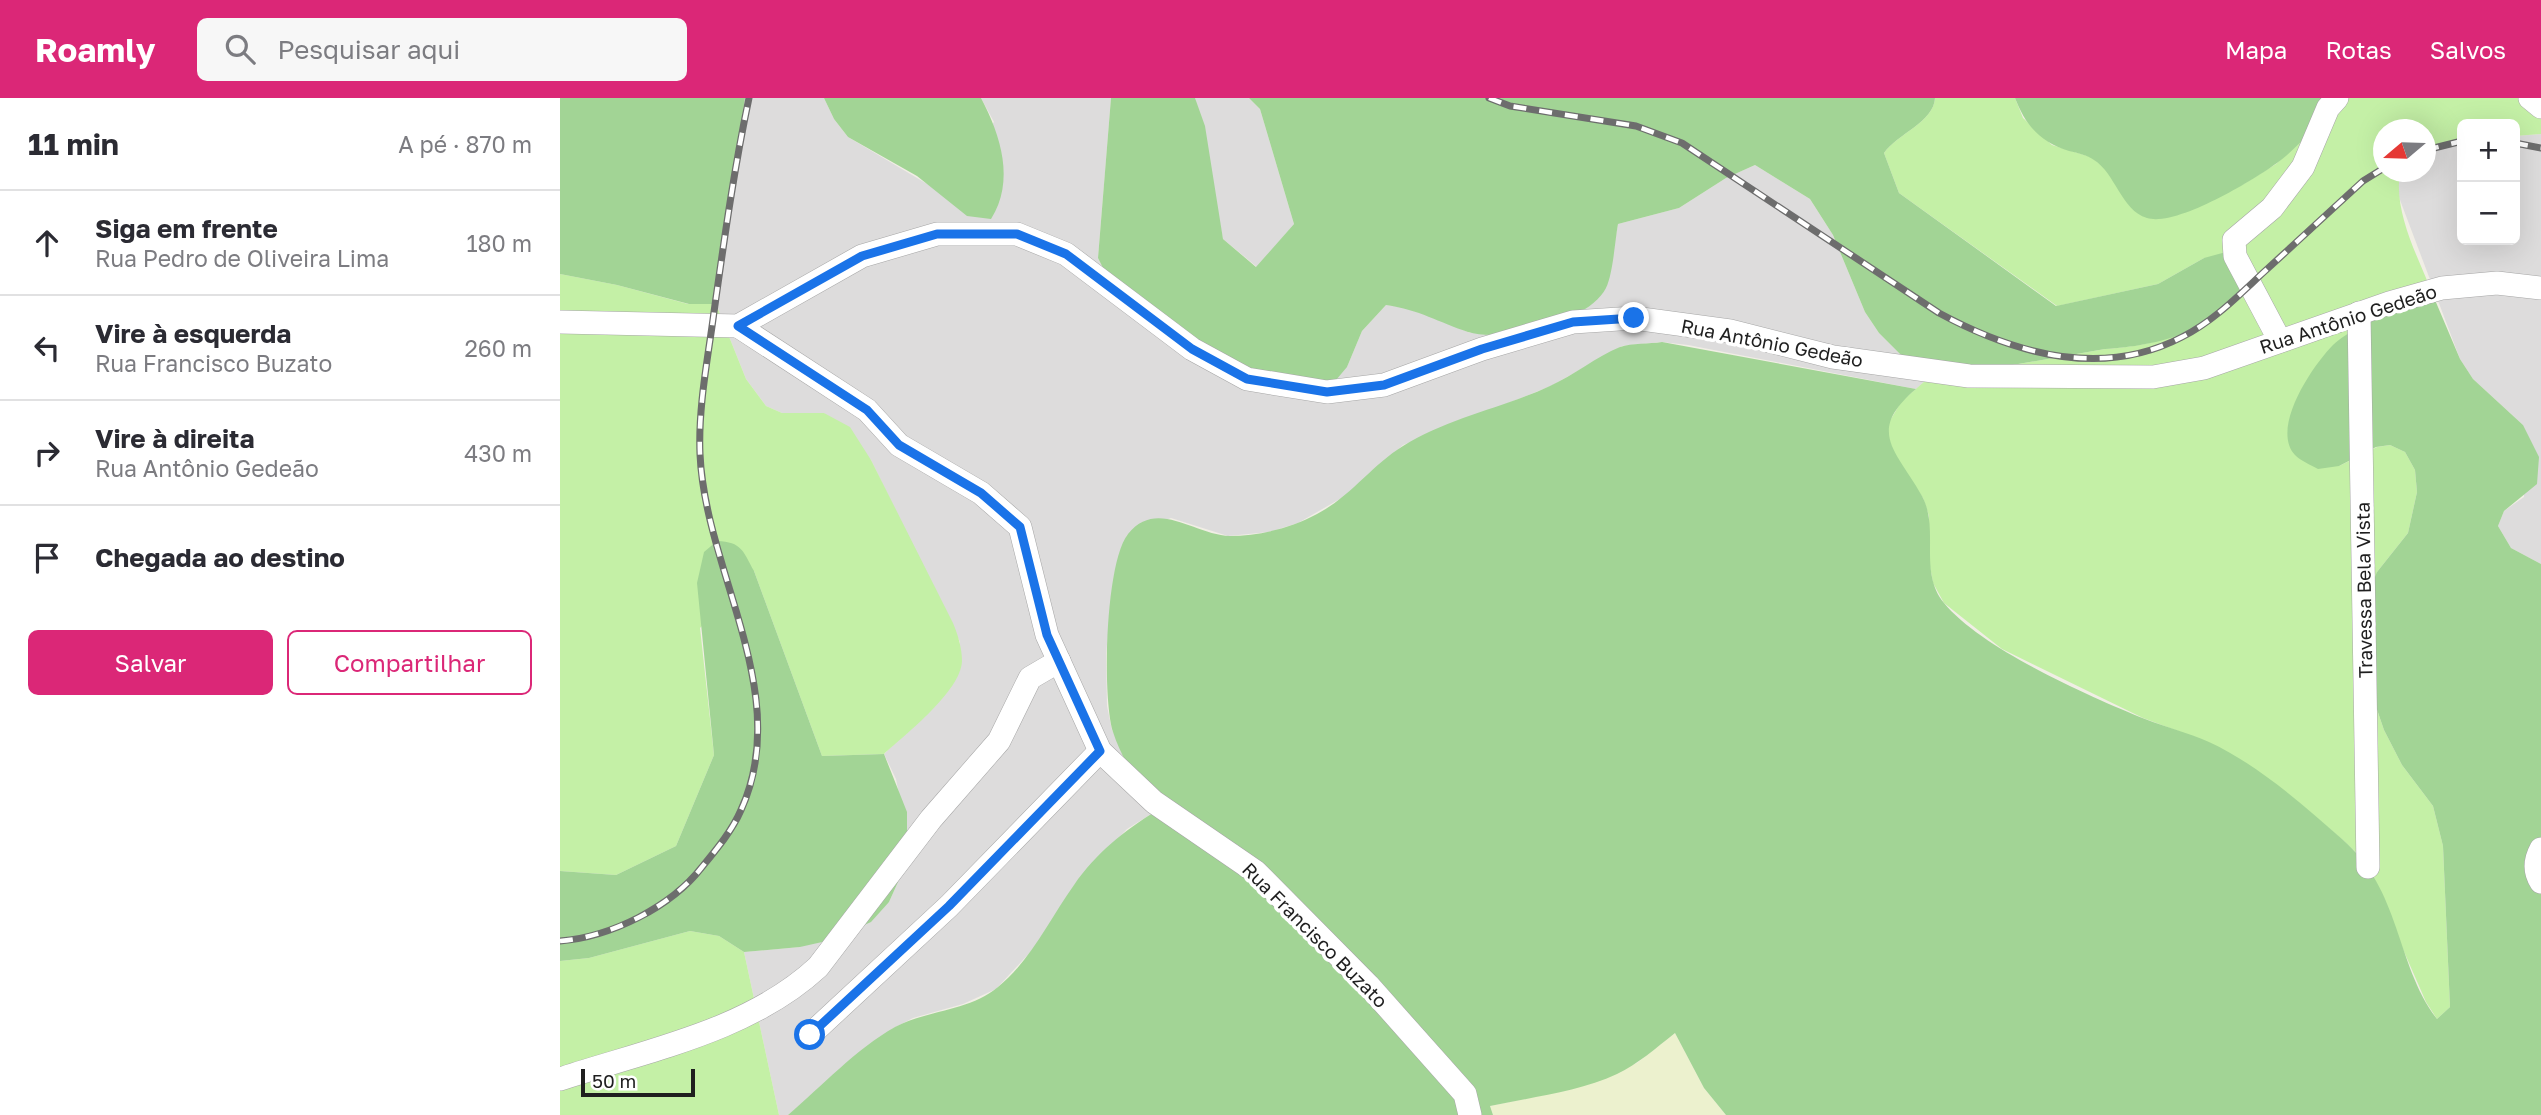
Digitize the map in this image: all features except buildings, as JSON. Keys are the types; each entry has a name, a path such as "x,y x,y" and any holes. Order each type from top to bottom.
{"street":[{"path":"2280,341 2235,256 2234,240 2272,208 2303,167 2328,108 2337,98"},
{"path":"2530,98 2541,107"},
{"name":"Rua Antônio Gedeão","path":"738,326 862,256 937,234 1017,234 1066,254 1192,349 1247,379 1327,392 1384,385 1482,349 1573,322 1634,318 1730,331 1833,357 1969,376 2153,377 2204,368 2359,313 2442,288 2497,283 2541,288"},
{"name":"Travessa Bela Vista","path":"2359,313 2368,867"},
{"path":"560,321 738,326"},
{"name":"Rua Francisco Buzato","path":"738,326 867,410 899,445 981,493 1020,527 1047,635 1100,751 1154,802 1256,872 1368,985 1465,1094 1470,1115"},
{"path":"560,1079 742,1019 782,998 801,983 818,967 931,819 999,741 1030,678 1059,661"},
{"path":"810,1035 949,906 1100,751"},
{"path":"2541,849 2536,859 2537,875 2541,882"}],"shaded area":[{"path":"745,98 824,98 834,119 848,137 939,191 994,122 981,98 1111,98 1098,258 1108,278 1347,367 1362,331 1386,305 1416,309 1470,333 1606,288 1618,224 1679,208 1726,178 1755,165 1810,199 1833,235 1865,312 1879,333 1926,380 1916,389 1688,345 1662,342 1622,346 1551,386 1403,445 1345,496 1298,523 1269,532 1228,536 1171,518 1127,535 1114,576 1106,654 1107,706 1112,730 1156,811 1127,829 1075,884 1035,947 996,989 963,1004 913,1018 892,1029 788,1115 779,1115 744,952 800,947 889,902 898,882 907,835 896,779 884,754 942,698 960,642 871,460 824,413 782,413 766,406 746,379 716,304"},
{"path":"1195,98 1249,98 1260,109 1294,224 1257,267 1223,239"},
{"path":"2541,134 2541,564 2511,548 2498,526 2504,511 2524,497 2523,425 2473,379 2460,359 2397,192 2398,182 2436,182 2436,147 2457,141 2457,245 2520,245 2520,136"}],"green space":[{"path":"560,98 745,98 716,304 689,304 617,285 560,274"},
{"path":"824,98 981,98 999,143 1004,174 998,204 991,219 967,216 917,176 848,137 834,119"},
{"path":"1111,98 1195,98 1205,126 1223,239 1256,267 1294,224 1260,109 1249,98 1935,98 1933,106 1922,121 1884,153 1899,193 2056,306 2158,284 2204,258 2226,252 2247,279 2236,297 2222,311 2205,323 2166,339 1926,380 1879,333 1865,312 1833,235 1810,199 1755,165 1726,178 1679,208 1618,224 1606,288 1582,311 1564,320 1522,332 1483,335 1386,305 1362,331 1347,367 1336,380 1317,390 1253,384 1108,278 1098,258"},
{"path":"1935,98 2015,98 2023,118 2052,145 2091,157 2108,170 2129,205 2242,185 2276,164 2347,98 2526,98 2541,110 2541,134 2520,136 2520,119 2457,119 2457,141 2436,147 2436,119 2373,119 2373,182 2399,182 2404,220 2435,300 2388,316 2339,466 2377,447 2390,445 2405,452 2415,470 2417,492 2408,533 2377,572 2369,686 2384,730 2402,765 2433,806 2443,846 2450,1007 2437,1019 2426,1002 2364,860 2292,797 2210,743 2143,718 2002,649 1944,603 1933,583 1928,555 1929,516 1923,498 1893,453 1887,436 1888,424 1901,402 1926,380 2160,340 2209,319 2239,296 2204,258 2158,284 2057,306 1899,193 1884,153 1922,121 1933,106"},
{"path":"2015,98 2347,98 2295,148 2265,171 2214,201 2176,216 2160,219 2147,218 2131,208 2102,166 2094,160 2042,138 2029,125"},
{"path":"560,274 617,285 688,304 716,304 746,379 766,406 782,413 824,413 850,427 871,460 953,623 962,656 959,673 943,698 884,754 822,756 754,571 700,628 714,755 676,846 616,875 560,871"},
{"path":"2435,300 2460,359 2473,379 2523,425 2539,457 2537,484 2504,511 2498,526 2511,548 2541,564 2541,1115 1726,1115 1704,1088 1675,1033 1640,1061 1617,1074 1571,1090 1490,1106 1493,1115 788,1115 853,1057 895,1027 975,1001 998,987 1021,964 1092,863 1122,835 1156,811 1121,752 1113,732 1107,690 1108,631 1114,572 1120,549 1128,534 1139,524 1151,519 1164,519 1230,536 1252,535 1286,527 1329,507 1381,462 1420,436 1550,386 1620,347 1662,342 1916,389 1892,418 1890,442 1927,509 1932,577 1936,591 1944,603 1983,637 2037,670 2095,698 2227,751 2262,773 2311,812 2362,859 2376,881 2423,998 2437,1019 2450,1007 2443,846 2433,806 2402,765 2384,730 2369,686 2365,601 2377,572 2408,533 2417,492 2415,470 2405,452 2390,445 2376,447 2339,466 2318,469 2295,455 2289,443 2288,429 2297,397 2315,367 2336,342 2377,318"},
{"path":"717,541 732,543 741,549 754,571 822,756 884,754 907,812 907,835 898,882 889,902 871,922 831,940 800,947 744,952 719,936 690,931 589,958 560,961 560,871 616,875 676,846 714,755 697,583 704,552"},
{"path":"690,931 719,936 744,952 779,1115 560,1115 560,961 589,958"},
{"path":"1675,1033 1704,1088 1726,1115 1493,1115 1490,1106 1573,1089 1637,1063"}],"railway":[{"path":"560,941 599,933 638,918 689,882 733,825 741,810 755,766 758,722 753,677 705,498 700,454 704,383 734,178 749,98"},
{"path":"1489,98 1510,106 1636,126 1682,143 1939,313 1997,340 2058,356 2121,357 2152,350 2194,331 2236,298 2373,175"},
{"path":"2436,148 2457,142"},
{"path":"2520,144 2541,148"}],"route":[{"path":"810,1035 949,906 1100,751 1047,635 1020,527 981,493 899,445 867,410 738,326 862,256 937,234 1017,234 1066,254 1192,349 1247,379 1327,392 1384,385 1482,349 1573,322 1634,318"}]}
